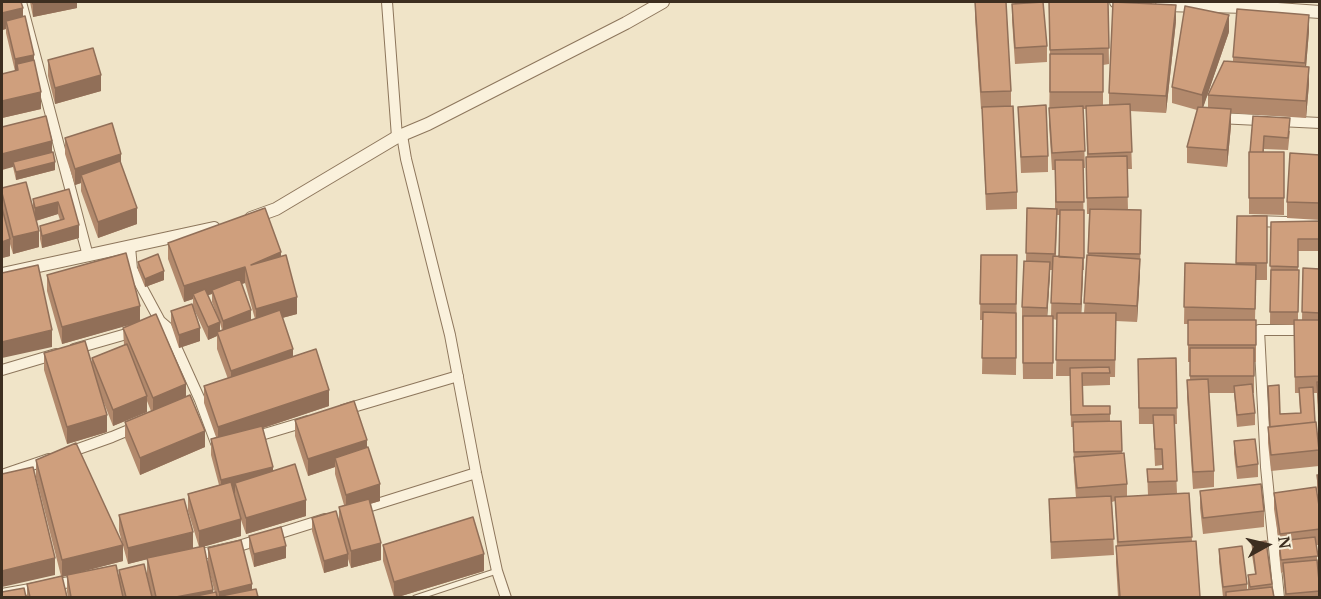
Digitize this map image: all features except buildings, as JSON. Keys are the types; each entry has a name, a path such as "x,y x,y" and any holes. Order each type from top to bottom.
{"street":[{"path":"21,2 88,256"},
{"path":"387,2 399,136 450,335 476,474 497,571 506,597"},
{"path":"2,274 237,223 276,208 399,136 428,124 627,23 663,2"},
{"path":"1116,2 1320,10 1317,2"},
{"path":"1205,117 1320,123"},
{"path":"1242,220 1320,223"},
{"path":"130,247 132,269 152,325"},
{"path":"2,370 152,325 168,327 216,443 220,446 313,419"},
{"path":"1279,597 1266,467 1259,330 1320,330"},
{"path":"335,412 458,376"},
{"path":"189,405 200,400"},
{"path":"2,475 112,437 145,423"},
{"path":"187,557 242,545 476,474"},
{"path":"2,594 90,578"}],"lane":[{"path":"416,597 497,571"}]}
